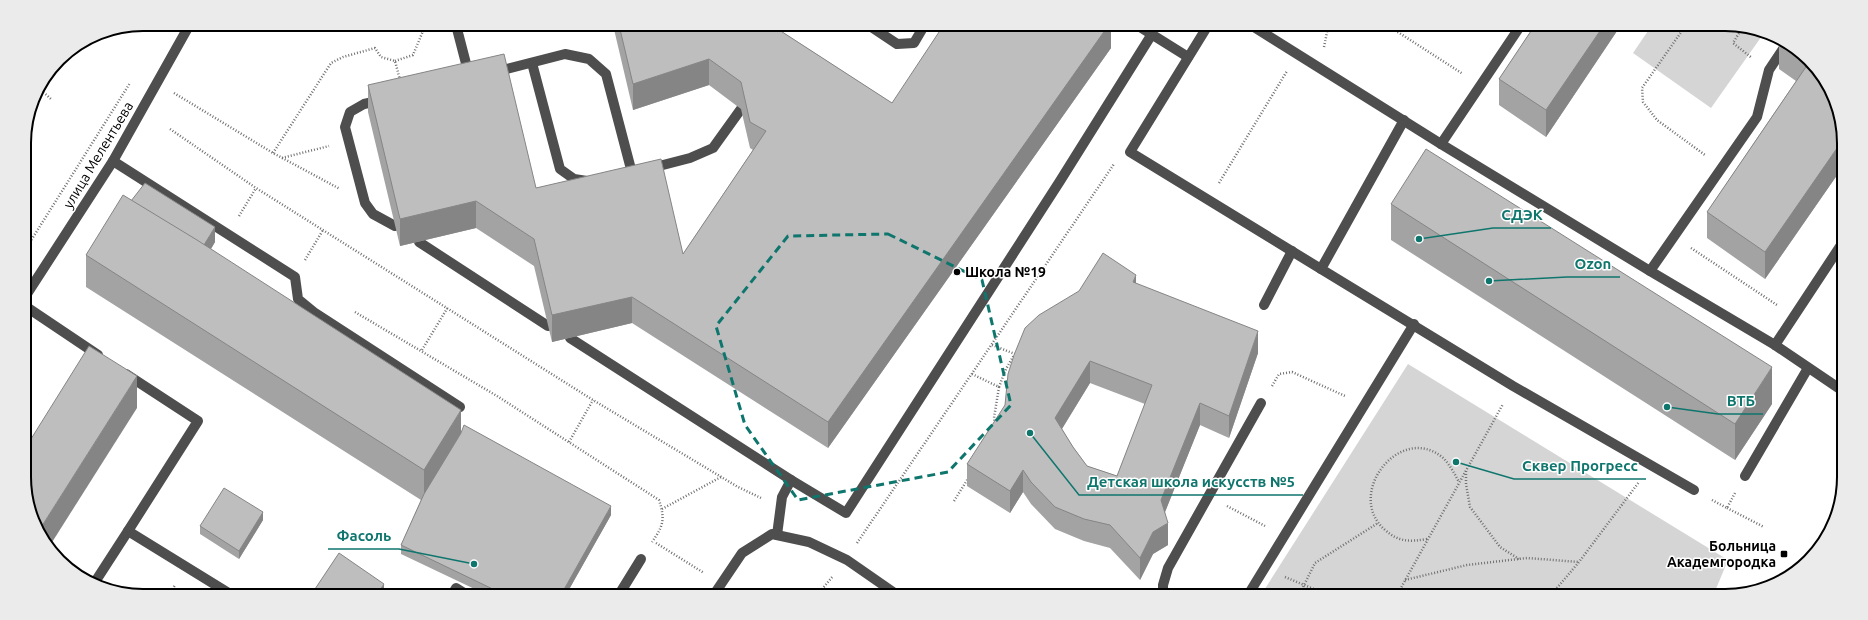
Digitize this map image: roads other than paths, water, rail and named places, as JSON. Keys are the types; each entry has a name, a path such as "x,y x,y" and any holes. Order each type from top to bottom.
{"street":[{"name":"улица Мелентьева","path":"31,288 113,161 186,31"},
{"path":"458,31 474,77 532,64 565,54 589,59 606,74 632,173"},
{"path":"878,31 897,44 914,42 921,31"},
{"path":"1148,31 1188,56"},
{"path":"1204,31 1130,152 1414,324 1513,386 1694,490"},
{"path":"1260,31 1441,144 1775,345 1837,386"},
{"path":"1441,144 1517,31"},
{"path":"570,338 791,480 846,513 1052,195 1152,34"},
{"path":"1650,271 1757,117 1769,70 1784,48"},
{"path":"532,64 560,169 574,179 593,182 599,180"},
{"path":"395,226 373,214 364,203 347,142 345,127 350,112 364,104 404,95"},
{"path":"619,176 690,158 713,148 741,109"},
{"path":"1321,269 1404,120"},
{"path":"113,161 295,277 298,299 315,313 460,407"},
{"path":"419,242 548,326"},
{"path":"1264,305 1292,251"},
{"path":"1775,345 1837,251"},
{"path":"31,310 105,360"},
{"path":"1252,589 1414,324"},
{"path":"97,579 198,421 118,368"},
{"path":"1745,476 1808,368"},
{"path":"1163,589 1168,568 1261,403"},
{"path":"777,535 782,497 791,480"},
{"path":"128,531 222,589"},
{"path":"718,589 742,553 772,534 809,542 847,560 889,589"},
{"path":"622,589 641,559"}],"place":[{"name":"СДЭК","path":"1419,239"},
{"name":"Школа №19","path":"957,272"},
{"name":"Ozon","path":"1489,281"},
{"name":"ВТБ","path":"1667,407"},
{"name":"Детская школа искусств №5","path":"1030,433"},
{"name":"Сквер Прогресс","path":"1456,462"},
{"name":"Больница Академгородка","path":"1784,554"},
{"name":"Фасоль","path":"474,564"}]}
